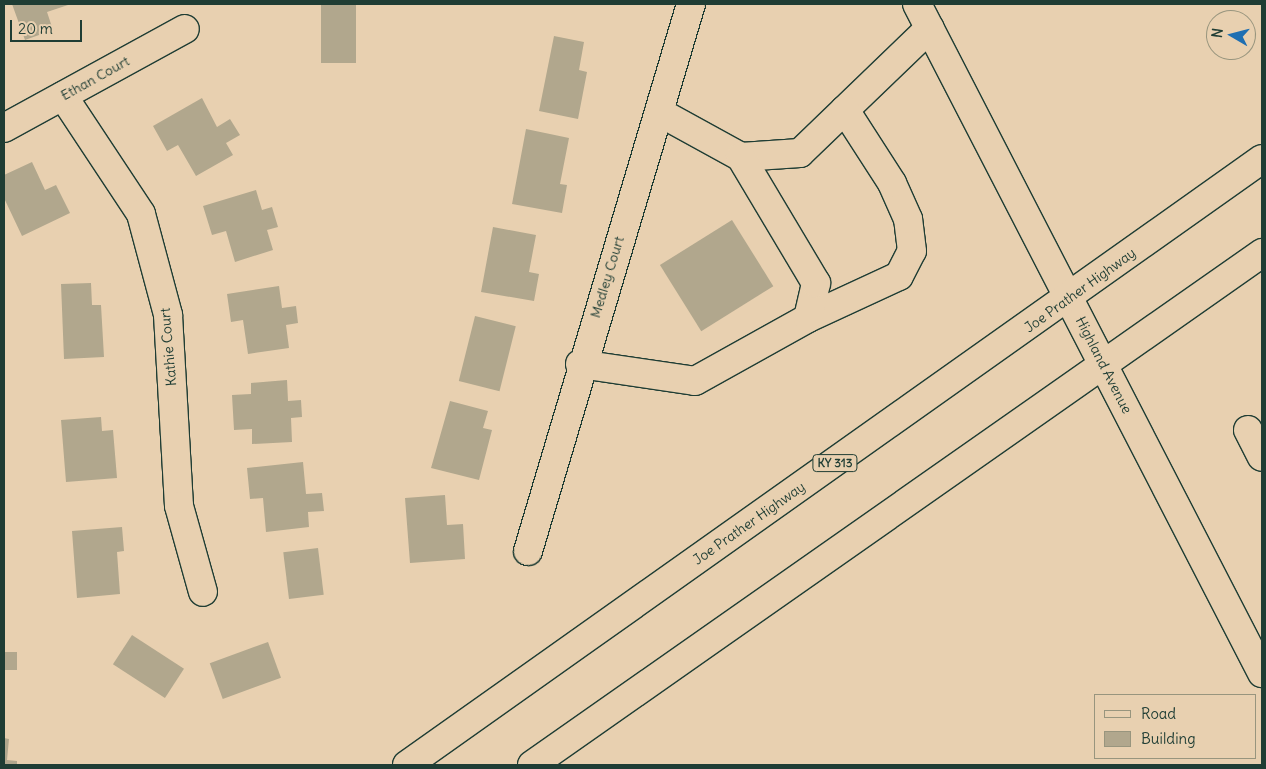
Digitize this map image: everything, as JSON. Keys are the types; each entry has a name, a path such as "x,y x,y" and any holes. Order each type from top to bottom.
{"main road":[{"name":"Medley Court","path":"528,551 580,364 691,4"},
{"name":"Highland Avenue","path":"917,4 1262,673"},
{"path":"741,157 800,153 930,28"},
{"name":"Ethan Court","path":"4,128 186,29"},
{"name":"Kathie Court","path":"62,96 141,214 168,315 178,506 203,592"},
{"path":"580,364 695,381 808,318 899,276 912,251 908,219 892,184 845,110"},
{"path":"658,112 741,157 816,283 808,318"},
{"name":"Joe Prather Highway","path":"407,765 1069,298 1262,159"},
{"path":"532,765 1105,368 1262,253"},
{"path":"1248,430 1262,457"}],"building":[{"path":"12,4 71,4 47,12 53,30 25,40"},
{"path":"321,4 356,4 356,63 321,63"},
{"path":"554,36 584,42 579,70 587,72 578,119 539,111"},
{"path":"202,98 217,127 230,119 240,135 226,143 233,155 196,176 178,145 167,151 153,126"},
{"path":"526,129 569,138 560,184 567,185 562,213 512,204"},
{"path":"32,162 45,190 56,185 70,213 22,236 4,198 4,175"},
{"path":"256,190 262,210 272,207 278,227 267,230 273,250 235,262 226,231 212,235 203,206"},
{"path":"732,220 773,286 701,331 660,265"},
{"path":"493,227 536,235 529,272 539,274 534,301 481,292"},
{"path":"91,283 92,305 101,305 104,357 64,359 61,284"},
{"path":"279,286 282,308 296,306 298,323 286,325 289,348 248,354 243,320 231,322 227,294"},
{"path":"475,316 516,326 500,391 459,381"},
{"path":"287,380 288,401 301,400 302,417 291,418 292,442 252,444 252,429 234,430 232,395 251,394 251,383"},
{"path":"450,401 488,411 483,428 492,430 479,480 431,468"},
{"path":"101,417 102,431 113,430 117,478 66,482 61,420"},
{"path":"303,462 306,494 322,493 324,511 308,512 309,527 266,532 263,498 250,499 247,468"},
{"path":"445,495 447,525 463,524 465,559 410,563 405,498"},
{"path":"122,527 124,551 117,552 120,594 77,598 72,531"},
{"path":"318,548 324,595 289,599 283,552"},
{"path":"132,635 184,669 165,698 113,664"},
{"path":"268,642 281,678 223,699 210,663"},
{"path":"4,652 17,652 17,670 4,670"},
{"path":"4,738 9,739 7,760 17,761 17,765 4,765"}]}
